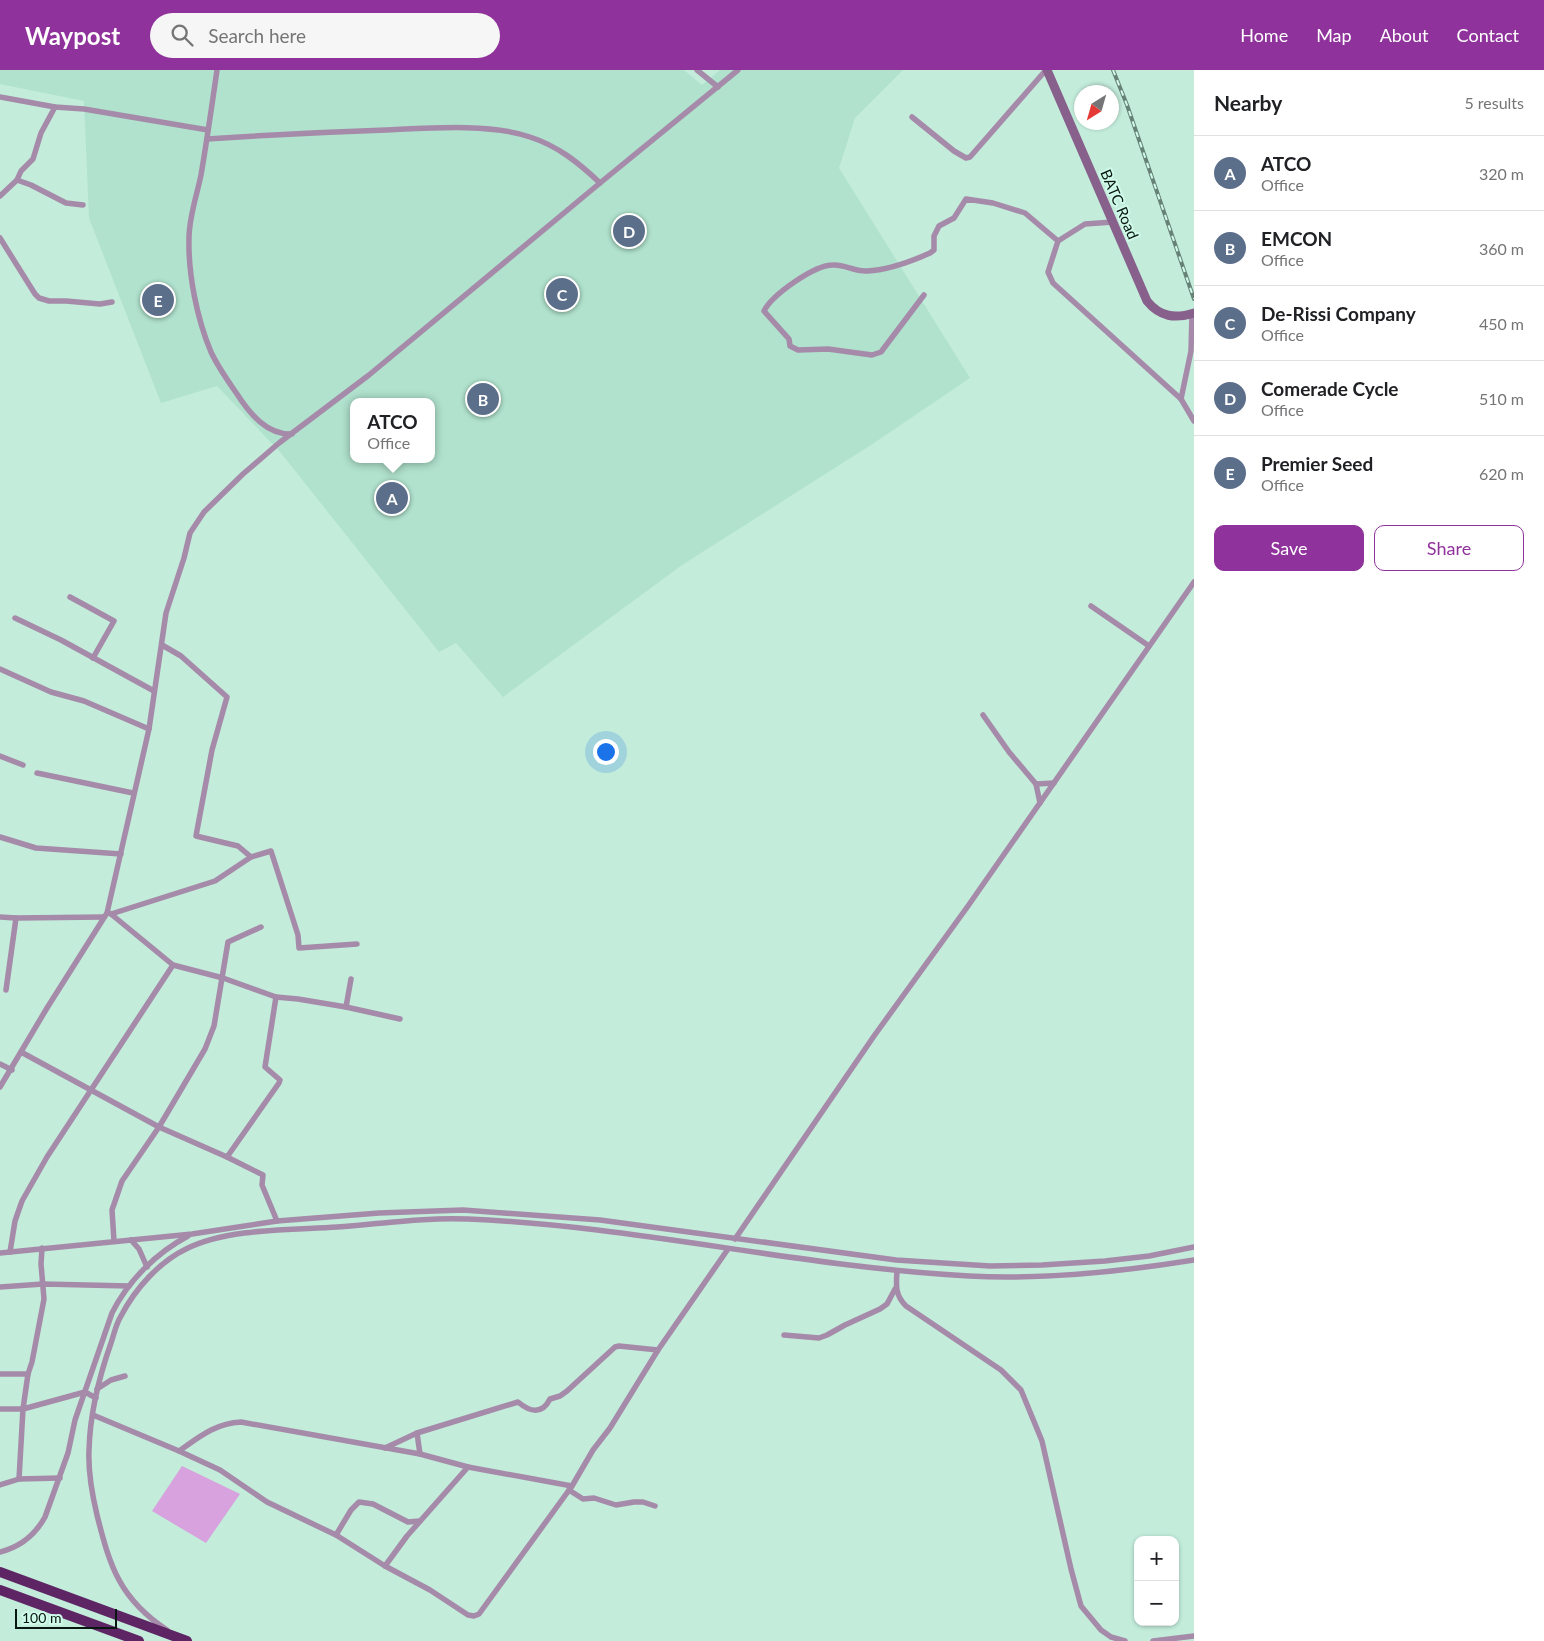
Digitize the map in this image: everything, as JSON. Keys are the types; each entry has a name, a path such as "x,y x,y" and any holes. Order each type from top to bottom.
{"highway":[{"path":"0,1572 184,1640"},
{"path":"0,1590 139,1641"}],"street":[{"path":"217,70 207,139 189,235 191,277 211,352 224,374 255,418 266,427 282,434 292,434"},
{"path":"698,70 718,87"},
{"path":"0,1088 107,915 133,793 149,729 166,613 190,533 204,512 279,443 369,375 738,70"},
{"path":"912,116 954,151 966,158 970,157 1046,70"},
{"name":"BATC Road","path":"1046,70 1143,293 1152,307 1165,315 1182,316 1193,313"},
{"path":"0,97 208,130"},
{"path":"0,196 17,180 21,171 33,159 41,133 54,107"},
{"path":"207,139 440,128 505,131 530,137 555,148 578,162 600,183"},
{"path":"17,180 66,203 83,205"},
{"path":"924,295 881,352 872,355 828,349 798,350 790,346 788,339 764,311 767,305 778,295 804,275 818,268 833,264 864,272 902,265 930,253 934,250 934,236 939,226 954,218 966,199 994,203 1025,213 1058,242"},
{"path":"1113,222 1085,224 1058,242 1048,272 1053,283 1182,399 1194,421"},
{"path":"0,238 39,298 49,301 112,302"},
{"path":"1182,399 1191,351 1193,313"},
{"path":"735,1239 874,1036 968,906 1194,582"},
{"path":"70,597 114,621 93,658"},
{"path":"1091,606 1149,646"},
{"path":"15,618 61,640 154,690"},
{"path":"162,645 182,656 228,697 212,750 196,836 238,846 251,857"},
{"path":"0,669 51,692 84,702 149,729"},
{"path":"983,715 1009,752 1036,784 1040,803"},
{"path":"0,756 24,765"},
{"path":"37,773 133,793"},
{"path":"1036,784 1054,783"},
{"path":"0,837 36,848 120,854"},
{"path":"0,916 16,918 107,915 214,882 251,857 271,851 298,935 298,948 357,944"},
{"path":"107,915 173,965 223,978 276,997 346,1007 400,1019"},
{"path":"6,990 16,918"},
{"path":"114,1241 112,1210 122,1181 160,1127 205,1050 214,1026 228,942 261,927"},
{"path":"10,1252 15,1220 22,1200 68,1122 92,1090 173,965"},
{"path":"346,1007 351,979"},
{"path":"227,1157 280,1080 265,1066 276,997"},
{"path":"21,1052 160,1127 263,1175 262,1185 276,1221"},
{"path":"0,1064 12,1070"},
{"path":"0,1253 192,1234 276,1221 379,1213 463,1210 600,1220 861,1256 939,1264 990,1266 1042,1265 1114,1260 1194,1248"},
{"path":"184,1640 149,1617 134,1603 118,1581 107,1554 88,1468 90,1437 96,1398 119,1319 144,1282 163,1264 186,1248 250,1233 464,1219 601,1230 896,1271 972,1276 1025,1277 1079,1274 1140,1269 1194,1260"},
{"path":"0,1552 18,1545 40,1526 53,1499 68,1453 75,1420 119,1298 147,1267 169,1248 192,1234"},
{"path":"131,1240 139,1249 147,1267"},
{"path":"18,1479 23,1409 28,1374 44,1299 41,1264 42,1248"},
{"path":"93,1415 179,1451 235,1479 267,1502 336,1535 471,1616 477,1616 570,1488 658,1350 728,1249"},
{"path":"859,1266 861,1256"},
{"path":"784,1335 808,1338 827,1336 844,1325 880,1309 887,1304 895,1289 896,1271"},
{"path":"0,1287 43,1284 129,1286"},
{"path":"895,1289 899,1299 906,1306 1001,1370 1021,1390 1042,1441 1081,1606 1101,1630 1110,1637 1125,1641"},
{"path":"102,1342 110,1345"},
{"path":"385,1448 417,1433 518,1402 524,1408 538,1411 546,1407 550,1399 560,1396 567,1391 615,1347 658,1350"},
{"path":"0,1374 28,1374"},
{"path":"98,1389 111,1380 125,1376"},
{"path":"0,1409 23,1409 86,1392 96,1398"},
{"path":"179,1451 208,1430 222,1424 241,1422 420,1454 468,1467 570,1488 583,1499 594,1498 616,1505 644,1502 655,1506"},
{"path":"417,1433 420,1454"},
{"path":"385,1566 420,1521 468,1467"},
{"path":"0,1485 18,1479 60,1478"},
{"path":"336,1535 351,1510 359,1502 373,1504 408,1522 420,1521"},
{"path":"1153,1641 1194,1636"}],"shaded area":[{"path":"0,70 684,70 702,85 720,70 903,70 855,118 839,168 970,378 874,443 682,565 503,697 456,643 439,652 281,453 217,386 161,403 89,218 84,101 0,84"},
{"path":"182,1466 240,1494 206,1543 152,1511"}],"railway":[{"path":"1113,70 1127,105 1194,299"}],"place":[{"name":"Comerade Cycle","path":"629,231"},
{"name":"De-Rissi Company","path":"562,294"},
{"name":"Premier Seed","path":"158,300"},
{"name":"EMCON","path":"483,399"},
{"name":"ATCO","path":"392,498"}]}
